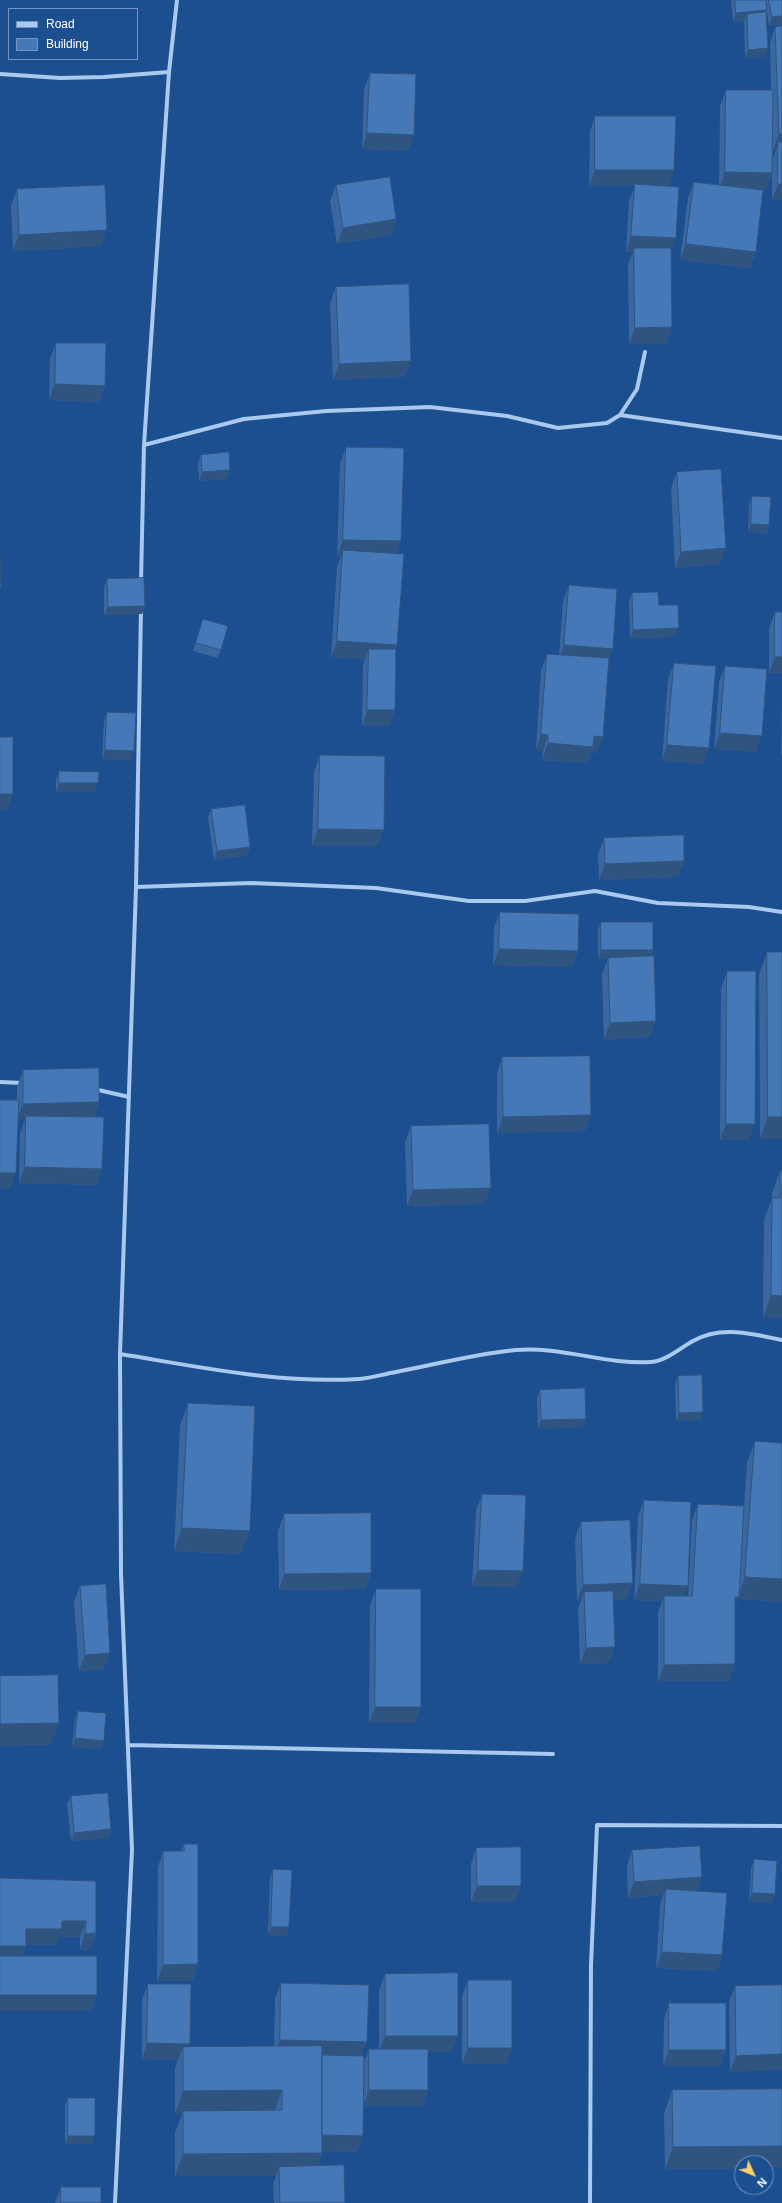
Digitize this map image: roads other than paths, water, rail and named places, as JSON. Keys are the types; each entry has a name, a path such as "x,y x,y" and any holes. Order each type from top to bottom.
{"street":[{"path":"141,588 144,445 169,72 177,0"},
{"path":"0,74 60,78 104,77 169,72"},
{"path":"144,445 244,419 326,411 430,407 507,416 558,428 607,423 620,415 637,389 645,352"},
{"path":"620,415 782,438"},
{"path":"115,2203 132,1850 121,1574 120,1354 136,887 141,604"},
{"path":"136,887 251,883 376,888 469,901 525,902 595,891 658,903 749,907 782,912"},
{"path":"0,1082 27,1083"},
{"path":"86,1087 129,1097"},
{"path":"120,1354 244,1375 312,1380 361,1379 517,1350 561,1352 624,1362 653,1362 675,1353 694,1340 711,1334 733,1331 782,1340"},
{"path":"128,1745 553,1754"},
{"path":"590,2203 591,1965 597,1825 782,1826"}]}
